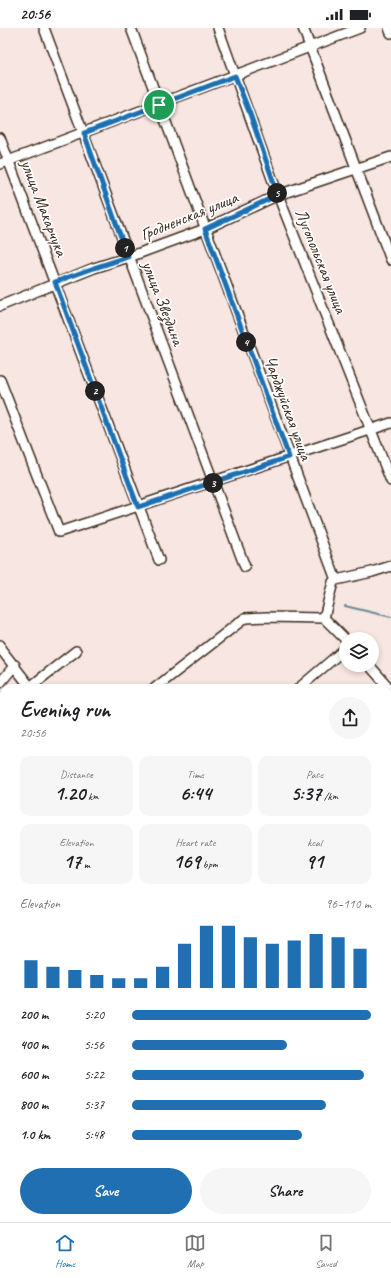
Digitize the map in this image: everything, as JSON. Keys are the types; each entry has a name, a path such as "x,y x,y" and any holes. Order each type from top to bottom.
{"street":[{"name":"улица Звездина","path":"44,28 84,133 128,257 215,482 245,567"},
{"name":"Чарджуйская улица","path":"131,28 289,457 336,580"},
{"name":"Лугопольская улица","path":"218,28 278,195 391,481"},
{"path":"303,28 391,260"},
{"path":"4,162 159,105 360,28"},
{"path":"390,28 391,33"},
{"name":"улица Макарчука","path":"0,138 4,162 55,282 159,560"},
{"name":"Гродненская улица","path":"0,306 55,282 205,229 278,195 391,157"},
{"path":"0,380 59,532 391,424"},
{"path":"324,618 333,582 391,566"},
{"path":"160,684 245,618 324,618 339,633"},
{"path":"0,645 0,648 15,665 28,684"},
{"path":"34,684 76,651"},
{"path":"304,684 339,654"},
{"path":"0,683 15,665"},
{"path":"375,672 386,684"}],"waterway":[{"path":"345,606 391,617"}],"route":[{"path":"235,76 250,114 278,195 205,229 289,457 138,507 55,282 128,257 84,133 159,105 235,76"}]}
